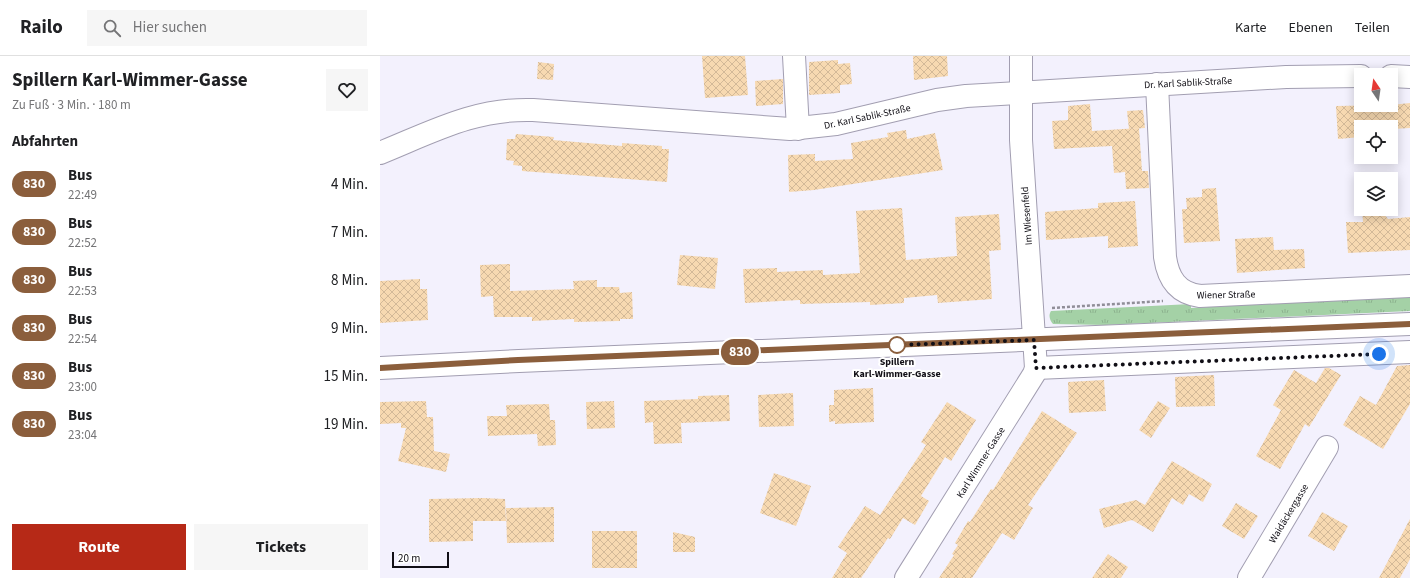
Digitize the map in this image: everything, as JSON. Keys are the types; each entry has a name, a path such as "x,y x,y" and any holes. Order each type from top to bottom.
{"street":[{"path":"794,56 798,129"},
{"name":"Im Wiesenfeld","path":"1021,56 1021,140 1034,340"},
{"name":"Dr. Karl Sablik-Straße","path":"380,153 468,117 516,109 798,129 841,123 956,97 1286,77 1354,76"},
{"path":"1398,76 1410,77"},
{"name":"Wiener Straße","path":"1157,84 1165,257 1168,274 1172,281 1183,291 1200,296 1410,286"},
{"path":"380,368 518,360 1410,324"},
{"name":"Karl Wimmer-Gasse","path":"906,578 1032,380 1036,368 1034,340"},
{"path":"1036,368 1410,352"},
{"name":"Waidäckergasse","path":"1249,578 1327,447"}],"path":[{"path":"1031,310 1180,299 1183,291"}],"green space":[{"path":"1410,296 1410,311 1106,325 1053,324 1050,319 1051,311 1191,304 1191,308"}],"building":[{"path":"702,56 745,56 748,95 705,98"},
{"path":"913,56 947,56 948,76 914,80"},
{"path":"838,60 838,64 850,63 852,84 840,85 840,93 809,95 809,62"},
{"path":"538,62 554,64 553,80 537,79"},
{"path":"783,79 783,104 756,106 755,81"},
{"path":"1410,103 1410,128 1398,129 1398,120 1354,120 1354,138 1338,139 1336,106 1354,106 1354,112 1398,112 1398,104"},
{"path":"1090,104 1092,131 1139,128 1142,171 1148,171 1149,188 1126,189 1125,172 1114,173 1112,146 1054,149 1052,121 1068,120 1068,106"},
{"path":"1143,110 1145,128 1129,129 1127,111"},
{"path":"906,130 907,139 935,133 943,170 814,190 789,192 788,155 815,154 815,161 853,159 851,143 888,137 887,133"},
{"path":"516,134 554,137 553,140 622,146 622,143 662,146 662,149 669,149 667,182 522,171 522,166 513,165 514,161 506,160 507,139 515,139"},
{"path":"1216,188 1220,241 1184,243 1182,209 1187,209 1186,198 1202,197 1202,189"},
{"path":"1135,201 1138,246 1108,248 1108,236 1046,240 1045,212 1098,208 1098,203"},
{"path":"902,208 906,260 957,256 955,217 999,214 1001,250 989,251 992,299 938,303 937,295 904,298 904,303 870,305 870,302 800,304 800,300 745,303 743,269 777,268 777,272 823,270 823,275 860,273 856,211"},
{"path":"1363,216 1386,216 1388,219 1410,217 1410,250 1348,253 1346,222 1363,222"},
{"path":"1273,237 1274,250 1304,249 1305,268 1237,273 1235,239"},
{"path":"680,255 718,258 715,289 677,285"},
{"path":"510,264 510,291 574,289 573,281 597,280 597,287 619,287 620,293 632,292 633,319 620,319 620,321 574,322 574,319 532,321 532,317 494,317 493,296 481,297 480,265"},
{"path":"420,279 420,289 427,289 428,320 380,323 380,281"},
{"path":"1410,365 1410,404 1383,449 1343,425 1360,396 1376,405 1397,366"},
{"path":"1325,368 1329,368 1341,375 1309,427 1305,424 1280,469 1256,456 1281,410 1273,405 1294,370 1316,383"},
{"path":"1214,375 1215,406 1176,407 1175,377"},
{"path":"1104,380 1106,411 1069,413 1068,382"},
{"path":"873,388 874,422 835,424 835,421 829,422 829,405 834,405 834,390"},
{"path":"793,393 794,426 759,427 758,395"},
{"path":"729,395 730,421 681,423 682,443 654,444 653,422 645,423 644,401 698,399 698,396"},
{"path":"426,401 427,417 433,417 434,451 450,454 446,472 398,461 406,428 401,428 401,423 380,424 380,402"},
{"path":"614,401 615,428 587,429 586,402"},
{"path":"1158,401 1170,408 1151,438 1139,430"},
{"path":"947,402 976,420 951,461 945,457 921,496 929,501 915,525 903,518 890,539 888,538 861,578 832,578 847,553 838,547 865,506 880,515 926,445 921,442"},
{"path":"549,404 550,420 555,420 556,445 538,446 537,434 488,436 487,416 507,416 506,405"},
{"path":"1042,411 1077,433 1028,505 1033,508 1014,540 1002,533 972,578 939,578 954,555 952,554 958,545 955,543 968,521 970,522 991,489 993,490"},
{"path":"1172,461 1212,484 1203,502 1189,494 1183,505 1172,498 1153,532 1132,520 1104,528 1099,509 1136,500 1145,505"},
{"path":"774,473 811,486 796,526 760,513"},
{"path":"429,499 505,499 506,521 473,521 473,541 429,542"},
{"path":"1236,503 1258,516 1244,539 1222,526"},
{"path":"554,507 554,542 507,543 506,508"},
{"path":"1322,512 1348,526 1334,551 1308,536"},
{"path":"1410,519 1410,559 1400,578 1379,578"},
{"path":"592,531 637,531 637,568 592,568"},
{"path":"673,532 695,537 695,552 673,552"},
{"path":"1108,554 1128,567 1121,578 1092,578"}],"bus line":[{"name":"830","path":"380,368 518,360 1410,324"}],"place":[{"name":"Spillern Karl-Wimmer-Gasse","path":"897,345"}],"route":[{"path":"897,345 1034,340 1036,368 1379,354"}]}
